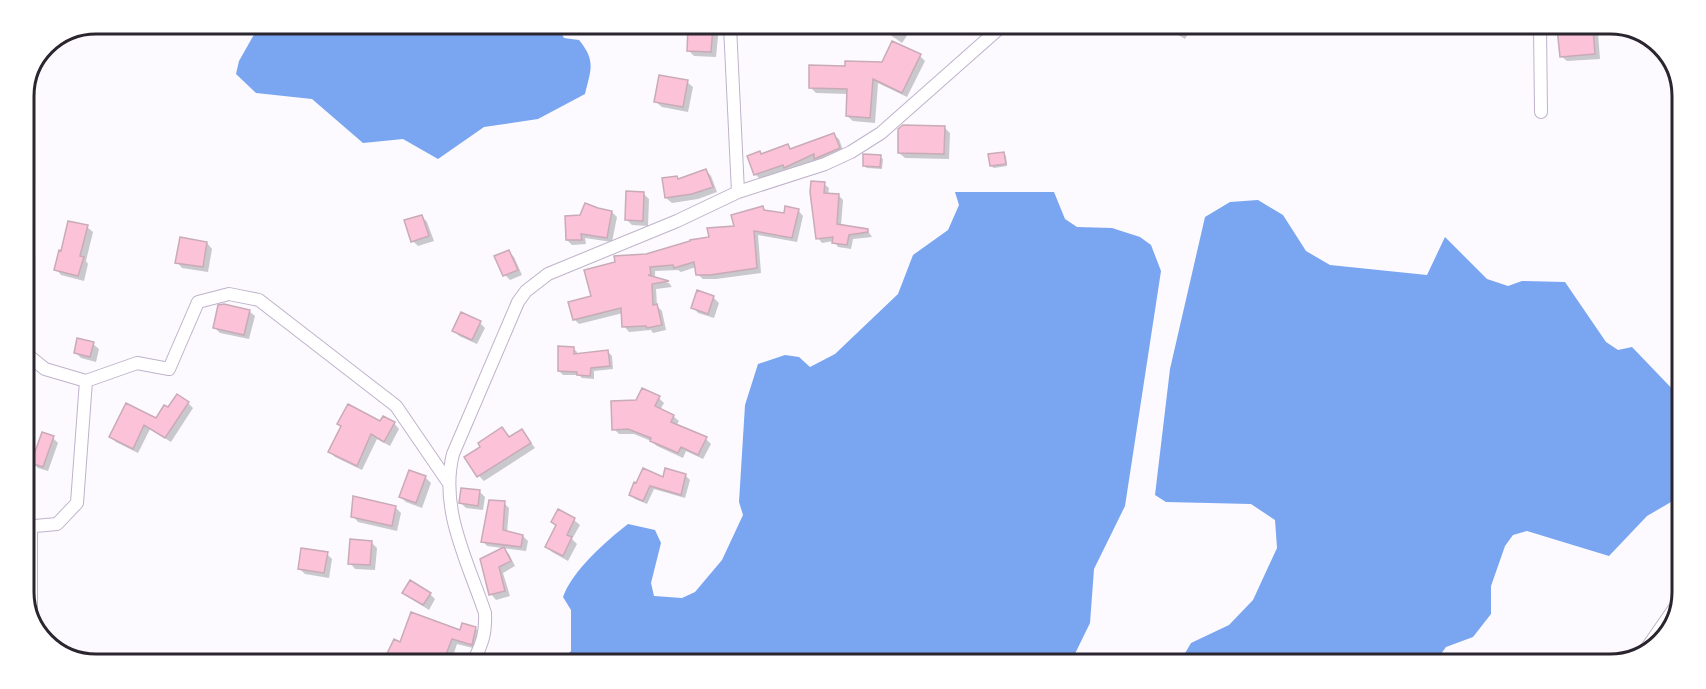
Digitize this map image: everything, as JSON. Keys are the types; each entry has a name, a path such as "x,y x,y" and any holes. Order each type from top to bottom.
{"street":[{"path":"730,35 738,192"},
{"path":"476,654 486,627 485,613 455,528 448,482 449,470 453,454 518,302 526,291 548,274 738,192 825,164 866,143 881,133 992,35"},
{"path":"1540,35 1541,112"},
{"path":"35,361 45,369 86,381 137,363 169,369 198,302 229,294 259,300 396,406 448,482"},
{"path":"35,526 57,524 77,503 86,381"}],"water":[{"path":"254,35 562,35 564,38 579,40 588,54 591,66 585,94 538,119 484,127 438,159 403,139 363,143 312,99 256,93 236,74 239,61"},
{"path":"955,192 1054,192 1065,219 1077,227 1112,228 1140,237 1151,245 1161,271 1125,506 1094,569 1090,623 1075,654 568,654 571,651 571,610 563,597 582,567 628,524 655,530 661,543 651,583 654,596 682,598 695,592 722,560 743,515 739,502 745,405 758,364 785,355 799,357 810,367 835,354 898,294 913,255 948,230 959,205"},
{"path":"1258,200 1283,215 1306,251 1330,265 1427,275 1445,237 1487,279 1508,286 1522,281 1565,282 1606,342 1618,350 1632,347 1672,388 1671,502 1647,516 1609,556 1527,531 1513,535 1505,546 1491,586 1491,614 1473,637 1446,647 1441,654 1185,654 1191,643 1229,625 1253,600 1277,548 1275,520 1251,504 1166,502 1155,495 1170,369 1205,217 1230,202"}],"building":[{"path":"688,35 712,35 711,52 687,51"},
{"path":"1558,35 1594,35 1595,54 1560,57"},
{"path":"892,41 921,54 902,93 873,79 870,118 846,116 847,89 809,88 809,65 845,66 845,61 882,62"},
{"path":"659,75 688,80 683,107 654,102"},
{"path":"903,125 945,126 944,154 898,153 898,129"},
{"path":"834,133 840,148 814,159 814,154 784,168 783,165 754,175 747,156 760,151 761,154 788,144 790,149"},
{"path":"1004,152 1006,164 990,166 988,154"},
{"path":"863,154 881,155 880,167 863,166"},
{"path":"706,169 713,187 692,194 665,198 662,178 677,176 678,179"},
{"path":"811,181 825,182 824,193 839,194 837,224 868,229 868,232 849,235 847,245 832,243 833,237 816,239 810,192"},
{"path":"626,191 644,192 643,221 625,220"},
{"path":"585,203 612,211 607,238 581,234 582,240 566,240 565,216 580,215"},
{"path":"763,206 764,210 784,213 785,206 799,209 792,238 754,231 757,268 696,275 694,262 674,268 673,265 650,267 651,275 648,275 669,281 652,284 653,305 657,304 662,325 647,328 646,326 622,327 621,308 573,320 568,302 591,296 584,270 615,262 614,256 646,254 690,240 709,237 707,228 734,226 731,215"},
{"path":"422,215 429,236 411,242 404,220"},
{"path":"68,221 88,225 80,256 84,257 78,276 54,270"},
{"path":"180,237 207,242 203,267 175,263"},
{"path":"509,250 518,270 503,276 494,256"},
{"path":"697,290 714,296 708,314 691,308"},
{"path":"224,304 250,310 244,335 213,328 218,305"},
{"path":"461,312 481,321 472,340 452,331"},
{"path":"77,338 94,342 90,357 74,353"},
{"path":"558,346 574,347 574,354 608,350 610,366 591,368 590,376 577,375 577,372 558,371"},
{"path":"642,388 660,396 655,406 674,415 671,422 707,437 698,455 681,447 678,453 650,441 651,438 628,429 612,430 611,401 636,400"},
{"path":"177,394 189,402 165,438 144,425 133,449 109,437 126,403 156,418 164,405 168,407"},
{"path":"348,404 380,421 383,416 395,422 384,442 371,434 357,466 328,452 341,426 337,424"},
{"path":"502,427 509,437 522,429 531,443 477,477 464,457 480,447 478,443"},
{"path":"42,432 54,436 43,467 35,464 35,452"},
{"path":"643,468 663,477 665,468 686,474 681,495 650,486 643,501 629,495"},
{"path":"409,470 426,476 416,503 399,497"},
{"path":"461,488 480,490 478,506 459,503"},
{"path":"353,496 396,506 392,526 351,517"},
{"path":"489,500 505,501 503,530 523,535 521,547 481,542"},
{"path":"558,509 575,518 567,535 572,537 563,556 545,547 556,525 551,522"},
{"path":"350,539 372,541 370,565 348,564"},
{"path":"504,547 511,561 499,567 505,591 489,595 480,559"},
{"path":"301,548 328,552 324,573 298,569"},
{"path":"410,580 431,593 423,605 402,593"},
{"path":"411,612 460,630 462,623 476,627 472,645 452,639 446,654 387,654 394,639 400,642"}]}
